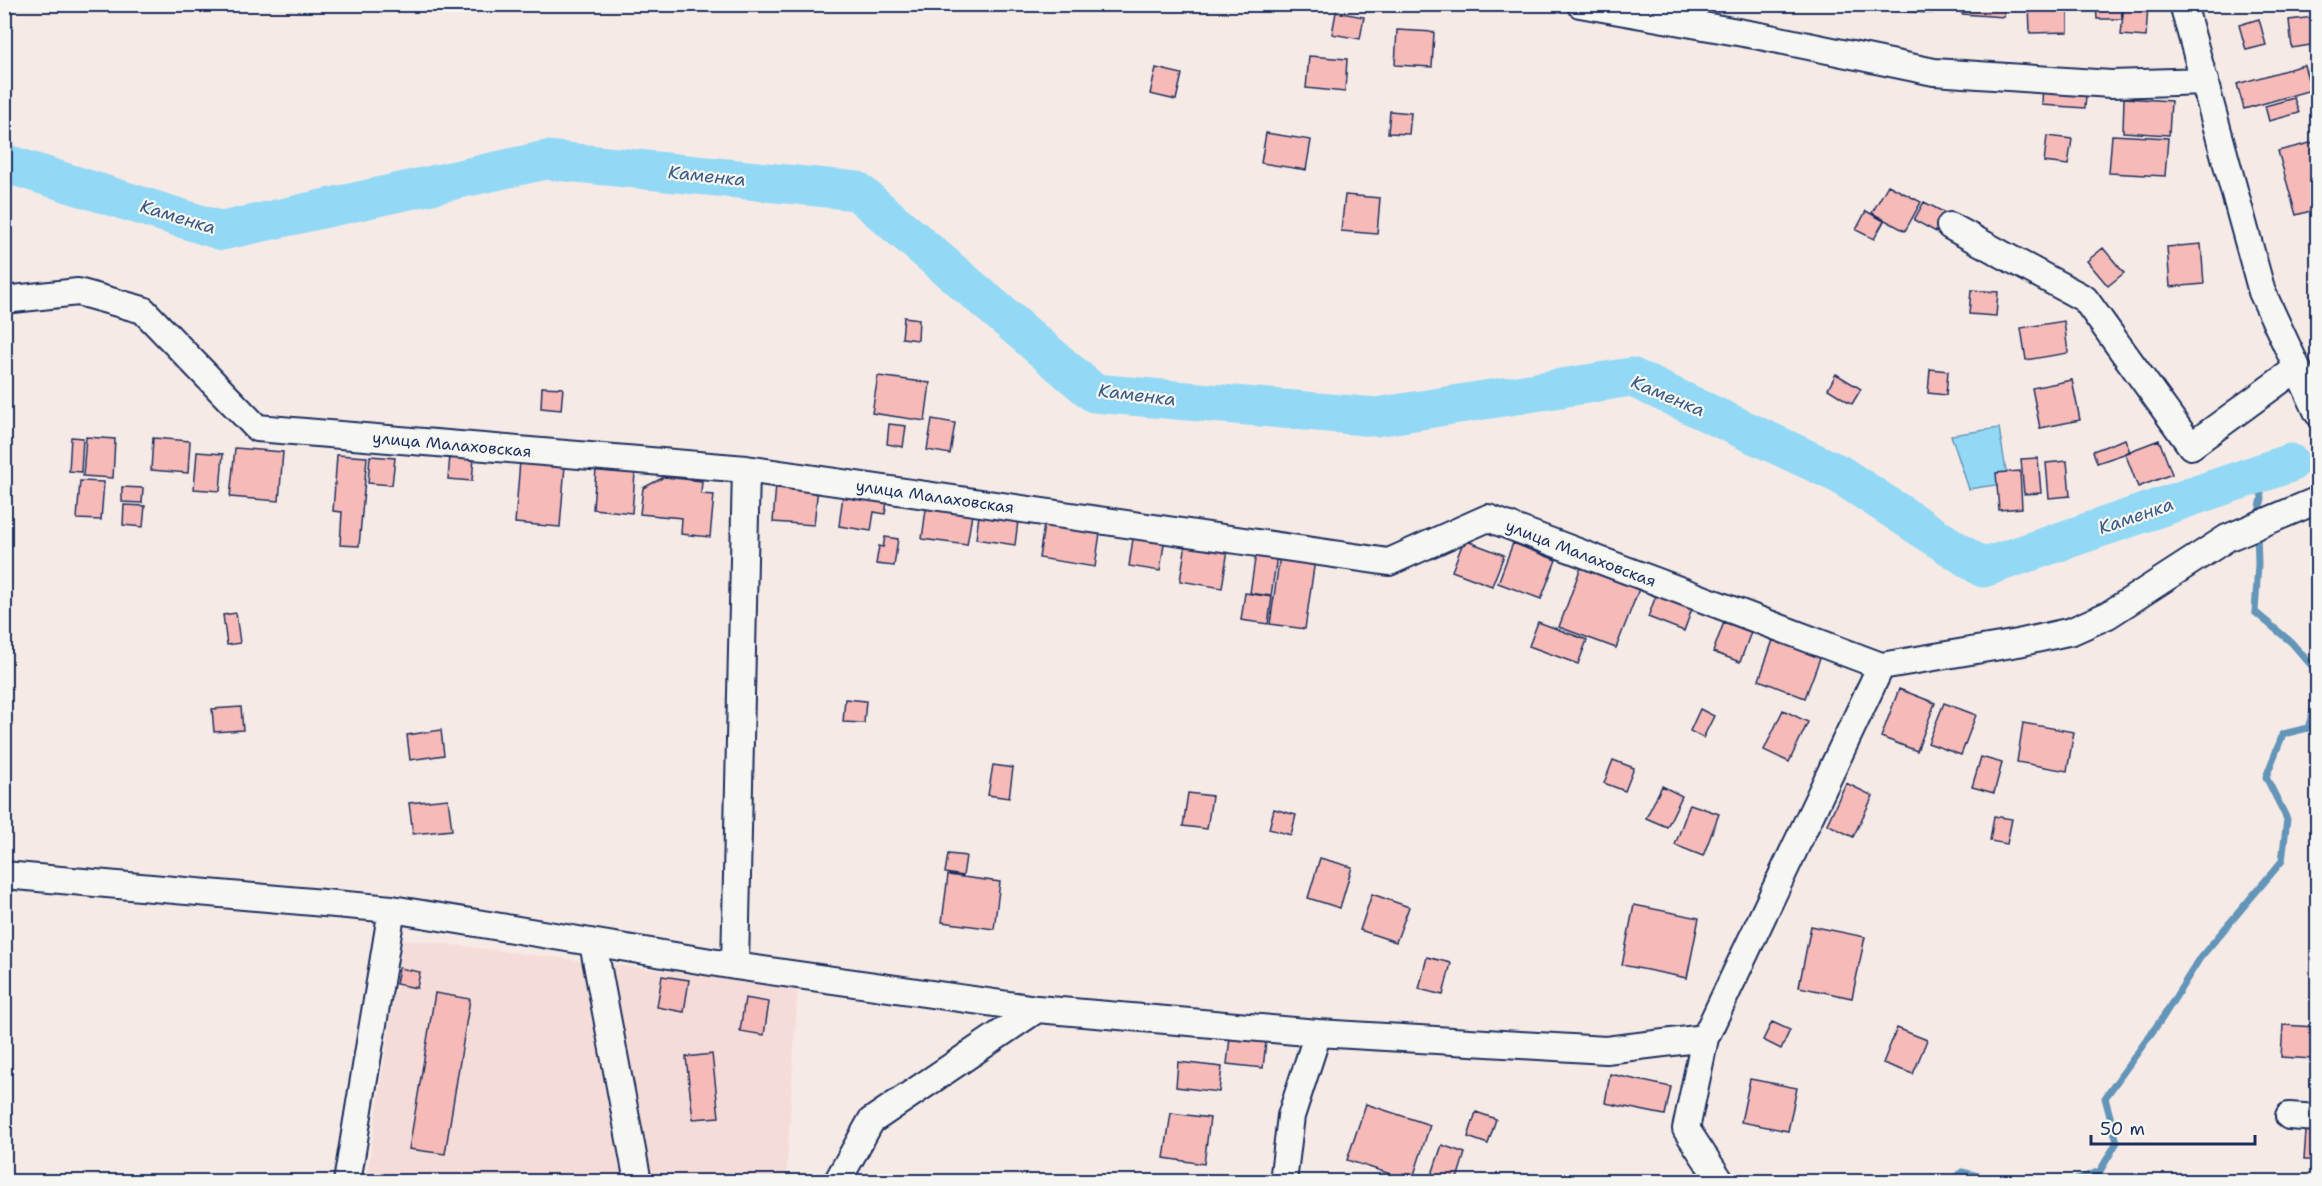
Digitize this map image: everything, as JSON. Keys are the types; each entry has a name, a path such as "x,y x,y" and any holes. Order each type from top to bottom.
{"street":[{"path":"1580,4 1760,36 1934,72 2111,84 2205,81"},
{"path":"2183,4 2262,292 2318,413"},
{"path":"1950,226 2085,299 2191,446 2296,369"},
{"name":"улица Малаховская","path":"4,300 78,292 143,310 257,428 746,469 1389,562 1488,518 1881,666"},
{"path":"735,966 746,469"},
{"path":"1721,1182 1686,1129 1705,1038 1881,666 2018,643 2072,631 2108,615 2227,538 2318,500"},
{"path":"4,875 392,909 735,966 1037,1009 1318,1033 1606,1050 1705,1038"},
{"path":"347,1182 392,909"},
{"path":"593,943 638,1182"},
{"path":"837,1182 871,1121 1037,1009"},
{"path":"1283,1182 1291,1116 1318,1033"},
{"path":"2289,1116 2318,1118"}],"shaded area":[{"path":"403,939 798,987 786,1181 366,1182"}],"water":[{"path":"1999,428 2008,483 1969,489 1951,435"}],"building":[{"path":"1898,4 1932,4 1932,13 1897,11"},
{"path":"1962,4 2005,4 2004,17 1962,14"},
{"path":"2029,4 2068,4 2068,32 2030,33"},
{"path":"2096,4 2121,4 2122,19 2097,19"},
{"path":"2124,4 2148,4 2146,37 2121,35"},
{"path":"1336,12 1364,17 1360,39 1332,34"},
{"path":"2314,17 2317,44 2292,48 2289,20"},
{"path":"2259,19 2266,45 2246,50 2239,25"},
{"path":"1397,30 1434,32 1432,67 1395,65"},
{"path":"1309,56 1347,59 1345,92 1306,88"},
{"path":"2304,65 2311,90 2244,109 2237,84"},
{"path":"1156,68 1182,74 1176,100 1150,94"},
{"path":"2043,80 2087,83 2085,108 2042,105"},
{"path":"2124,98 2171,101 2169,135 2123,132"},
{"path":"2294,98 2299,113 2269,121 2265,106"},
{"path":"1390,111 1411,113 1409,134 1388,133"},
{"path":"1266,133 1311,140 1306,170 1261,163"},
{"path":"2112,135 2168,138 2165,176 2109,173"},
{"path":"2047,136 2072,139 2068,165 2044,162"},
{"path":"2318,141 2318,209 2296,215 2278,151"},
{"path":"1888,185 1921,202 1905,231 1872,213"},
{"path":"1345,195 1380,198 1377,234 1341,231"},
{"path":"1924,202 1959,220 1949,239 1914,220"},
{"path":"1866,211 1884,221 1874,239 1856,230"},
{"path":"2201,244 2204,284 2170,287 2167,247"},
{"path":"2103,248 2124,273 2108,286 2087,261"},
{"path":"1971,290 1998,292 1996,316 1969,314"},
{"path":"904,317 919,319 918,340 902,338"},
{"path":"2064,321 2068,353 2026,360 2021,328"},
{"path":"1930,369 1948,371 1946,395 1928,393"},
{"path":"1836,374 1861,389 1852,404 1828,389"},
{"path":"878,376 930,383 925,421 872,413"},
{"path":"2072,380 2080,420 2040,428 2032,388"},
{"path":"542,387 563,388 561,410 541,408"},
{"path":"932,419 955,423 950,454 927,450"},
{"path":"889,424 906,426 903,447 887,444"},
{"path":"71,437 83,438 81,472 69,471"},
{"path":"86,437 115,439 113,478 83,476"},
{"path":"153,438 190,441 188,473 151,470"},
{"path":"2125,439 2130,452 2097,463 2093,451"},
{"path":"2159,440 2172,474 2138,487 2125,453"},
{"path":"235,448 283,452 279,501 230,497"},
{"path":"197,452 223,454 220,491 194,489"},
{"path":"337,455 367,457 359,546 340,545 342,512 333,511"},
{"path":"450,455 474,457 472,481 448,479"},
{"path":"370,456 395,458 392,485 368,483"},
{"path":"2038,458 2041,493 2024,494 2021,459"},
{"path":"520,461 565,465 560,527 515,523"},
{"path":"2067,461 2070,496 2049,498 2046,463"},
{"path":"596,469 635,473 632,513 593,509"},
{"path":"2020,471 2022,508 1999,510 1996,473"},
{"path":"664,477 702,481 701,494 714,495 710,537 681,534 682,518 640,514 643,488"},
{"path":"80,481 104,482 101,520 77,519"},
{"path":"776,484 818,487 814,525 773,522"},
{"path":"122,487 143,488 142,503 122,502"},
{"path":"843,495 887,502 885,514 874,512 871,531 839,526"},
{"path":"927,502 973,508 967,545 922,539"},
{"path":"124,505 145,506 143,527 123,525"},
{"path":"980,507 1019,513 1015,545 976,539"},
{"path":"1045,518 1101,526 1095,567 1039,558"},
{"path":"1134,532 1165,537 1160,571 1129,566"},
{"path":"885,537 898,539 894,566 876,564 879,546 883,547"},
{"path":"1187,537 1229,543 1222,588 1180,581"},
{"path":"1464,540 1504,555 1492,586 1452,571"},
{"path":"1513,543 1556,560 1541,599 1498,583"},
{"path":"1257,546 1278,549 1271,596 1250,593"},
{"path":"1281,548 1316,553 1305,629 1270,624"},
{"path":"1581,567 1639,589 1616,648 1559,627"},
{"path":"1245,593 1272,597 1268,624 1241,620"},
{"path":"1657,593 1693,606 1684,631 1648,617"},
{"path":"236,613 240,643 227,645 223,615"},
{"path":"1538,622 1587,640 1578,664 1529,646"},
{"path":"1724,622 1751,632 1740,662 1713,652"},
{"path":"1773,640 1820,658 1805,698 1759,680"},
{"path":"1899,689 1935,703 1917,751 1881,737"},
{"path":"845,699 866,701 864,723 843,722"},
{"path":"1944,703 1976,715 1961,755 1928,743"},
{"path":"241,707 243,730 214,732 212,709"},
{"path":"1700,709 1714,716 1703,738 1690,731"},
{"path":"1783,710 1808,722 1789,762 1764,750"},
{"path":"2023,723 2074,732 2067,771 2017,762"},
{"path":"441,730 444,755 410,760 407,735"},
{"path":"1981,757 2002,763 1994,793 1972,787"},
{"path":"1613,760 1634,768 1625,791 1604,783"},
{"path":"993,765 1013,768 1009,798 988,795"},
{"path":"1846,783 1873,796 1853,837 1827,824"},
{"path":"1662,786 1682,796 1667,827 1646,818"},
{"path":"1188,793 1212,796 1207,829 1183,826"},
{"path":"448,799 452,830 413,834 409,803"},
{"path":"1690,804 1719,814 1703,856 1675,845"},
{"path":"1274,809 1296,815 1291,835 1269,829"},
{"path":"1994,816 2012,819 2007,844 1990,841"},
{"path":"948,854 966,856 963,876 945,873"},
{"path":"1320,858 1352,867 1340,908 1308,898"},
{"path":"948,875 1000,882 994,929 942,922"},
{"path":"1372,894 1409,907 1396,942 1360,930"},
{"path":"1634,905 1699,918 1687,978 1622,965"},
{"path":"1811,926 1865,937 1852,998 1799,987"},
{"path":"1427,957 1451,963 1443,995 1419,989"},
{"path":"399,968 420,972 417,988 396,984"},
{"path":"662,976 689,980 684,1012 657,1007"},
{"path":"435,993 470,999 445,1154 409,1149"},
{"path":"745,998 769,1002 764,1035 740,1031"},
{"path":"1772,1022 1790,1030 1781,1049 1763,1040"},
{"path":"2283,1025 2315,1027 2313,1059 2281,1057"},
{"path":"1231,1028 1267,1033 1263,1068 1227,1064"},
{"path":"1897,1028 1927,1040 1913,1074 1883,1063"},
{"path":"712,1054 719,1117 693,1119 686,1057"},
{"path":"1178,1062 1222,1067 1219,1092 1176,1087"},
{"path":"1610,1074 1671,1087 1665,1115 1605,1103"},
{"path":"1750,1079 1797,1088 1788,1131 1741,1122"},
{"path":"1366,1104 1430,1125 1412,1181 1347,1160"},
{"path":"1476,1112 1496,1119 1488,1144 1468,1137"},
{"path":"1171,1113 1210,1118 1204,1164 1164,1158"},
{"path":"2306,1131 2318,1132 2318,1160 2304,1160"},
{"path":"1442,1145 1465,1153 1456,1182 1446,1182 1431,1177"}],"waterway":[{"name":"Каменка","path":"4,163 222,231 546,160 857,191 1094,393 1376,417 1631,377 1839,474 1983,568 2290,463"},
{"path":"2257,474 2262,498 2258,517"},
{"path":"2257,531 2258,564 2255,612 2291,642 2318,673"},
{"path":"2072,1182 2100,1171 2117,1142 2105,1098 2163,1017 2200,958 2282,861 2287,819 2266,777 2283,734 2308,728 2318,695"},
{"path":"1952,1182 1962,1172 2002,1182"}]}
